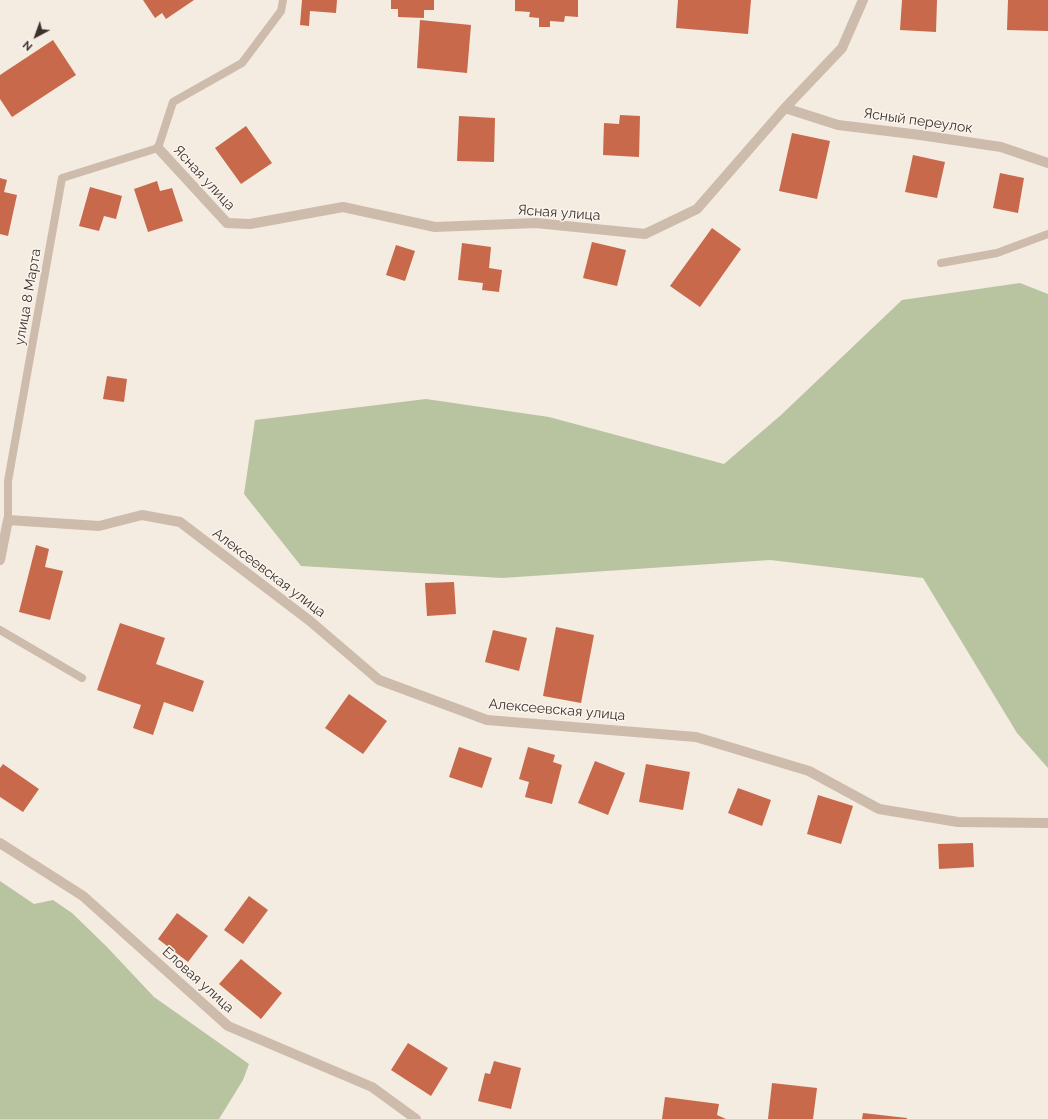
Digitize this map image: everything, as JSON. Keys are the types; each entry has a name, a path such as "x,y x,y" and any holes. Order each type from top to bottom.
{"street":[{"name":"Ясная улица","path":"158,148 227,223 250,224 343,207 434,227 536,223 645,234 697,209 785,108 842,48 863,0"},
{"name":"Ясный переулок","path":"785,108 838,125 1001,147 1048,163"},
{"name":"Алексеевская улица","path":"8,520 99,526 142,515 180,522 310,621 379,680 487,720 696,737 808,771 879,809 958,822 1048,823"},
{"path":"0,560 8,520"},
{"name":"Еловая улица","path":"0,843 83,896 228,1026 372,1087 416,1119"}],"lane":[{"path":"158,148 173,102 242,63 281,11 282,0"},
{"name":"улица 8 Марта","path":"8,520 8,480 62,178 158,148"},
{"path":"941,263 996,253 1048,234"},
{"path":"0,630 82,678"}],"green space":[{"path":"1020,283 1048,294 1048,768 1017,733 923,578 770,560 502,578 301,566 244,494 255,420 426,399 549,417 724,464 781,415 902,300"},
{"path":"0,881 34,904 53,900 72,913 107,947 154,997 249,1064 243,1080 219,1119 0,1119"}],"building":[{"path":"143,0 194,0 166,19 162,13 155,18"},
{"path":"302,0 337,0 336,13 310,11 309,26 300,25"},
{"path":"391,0 434,0 434,10 424,10 424,18 398,17 398,9 391,9"},
{"path":"515,0 578,0 578,17 565,16 564,22 550,21 550,27 539,27 539,18 529,17 530,12 515,11"},
{"path":"678,0 751,0 748,34 676,28"},
{"path":"902,0 937,0 936,32 900,30"},
{"path":"1008,0 1048,0 1048,31 1007,30"},
{"path":"420,20 471,25 467,73 417,68"},
{"path":"53,40 76,75 12,117 0,99 0,75"},
{"path":"620,115 640,116 639,157 603,155 604,123 619,124"},
{"path":"459,116 495,118 494,162 457,161"},
{"path":"246,126 272,163 241,184 215,148"},
{"path":"792,133 830,141 817,199 779,191"},
{"path":"913,155 945,162 937,198 905,192"},
{"path":"1000,173 1024,178 1018,213 993,208"},
{"path":"0,178 7,180 4,192 17,195 8,236 0,234"},
{"path":"157,181 160,191 172,188 183,221 148,232 134,189"},
{"path":"90,187 122,196 116,219 104,216 99,231 79,226"},
{"path":"712,228 741,249 700,307 670,286"},
{"path":"592,242 626,250 617,286 583,278"},
{"path":"462,243 491,247 489,268 502,270 499,292 482,290 483,283 458,280"},
{"path":"396,245 415,251 405,281 386,275"},
{"path":"107,376 127,379 124,402 103,399"},
{"path":"36,545 49,549 45,567 63,571 50,620 19,612"},
{"path":"454,582 456,614 427,616 425,583"},
{"path":"120,623 165,638 156,664 204,681 193,712 164,702 153,735 133,728 141,705 97,690"},
{"path":"556,627 594,635 581,703 543,696"},
{"path":"493,630 527,638 519,671 485,662"},
{"path":"349,694 387,721 363,754 325,728"},
{"path":"459,747 492,758 482,788 449,777"},
{"path":"528,747 555,755 553,762 562,765 552,804 525,797 529,782 519,779"},
{"path":"595,761 625,773 608,815 578,803"},
{"path":"3,764 39,789 23,812 0,797 0,768"},
{"path":"646,764 690,772 683,810 639,802"},
{"path":"738,788 771,800 762,826 728,813"},
{"path":"818,795 853,806 841,844 807,834"},
{"path":"973,843 974,867 939,869 938,844"},
{"path":"249,896 268,910 243,944 224,930"},
{"path":"177,913 208,936 188,962 158,939"},
{"path":"241,959 282,993 261,1019 219,984"},
{"path":"408,1043 448,1068 431,1096 391,1070"},
{"path":"494,1061 521,1068 511,1109 478,1101 485,1073 490,1074"},
{"path":"772,1083 817,1088 813,1119 768,1119"},
{"path":"665,1097 719,1104 717,1115 726,1119 662,1119"},
{"path":"863,1113 907,1118 907,1119 862,1119"}]}
